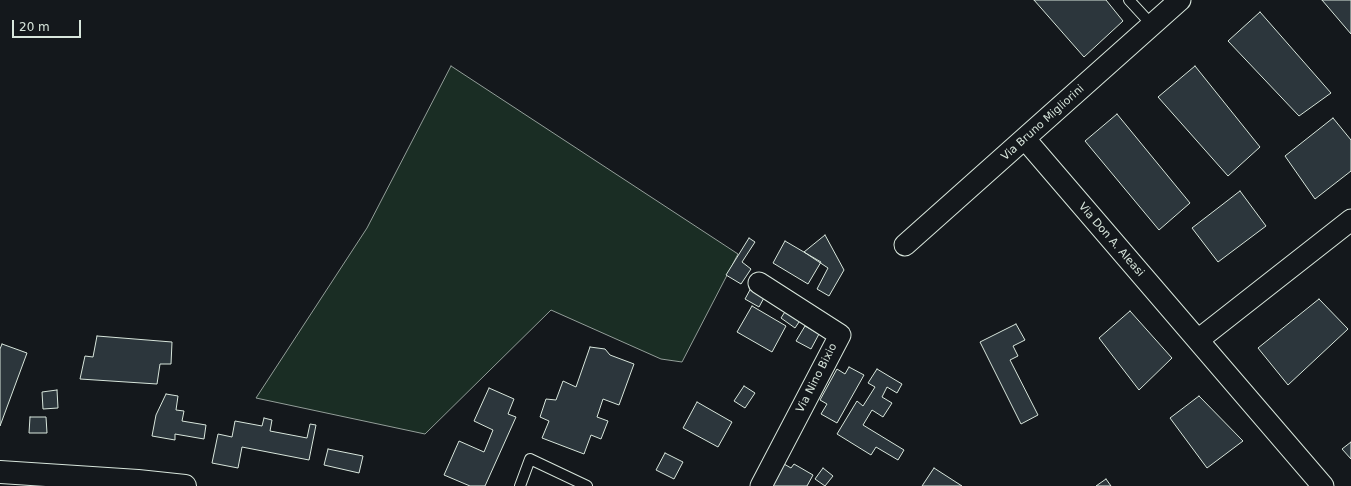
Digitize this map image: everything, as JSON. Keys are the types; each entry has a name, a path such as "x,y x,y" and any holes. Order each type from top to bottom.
{"main road":[{"path":"0,472 138,481 173,485"}],"street":[{"name":"Via Bruno Migliorini","path":"905,245 1180,0"},
{"name":"Via Don A. Aleasi","path":"1025,139 1323,486"},
{"path":"1198,340 1351,220"},
{"name":"Via Nino Bixio","path":"759,283 840,335 761,486"}],"lane":[{"path":"1129,0 1152,25"},
{"path":"520,486 530,459 588,486"}],"green space":[{"path":"451,66 738,254 682,362 661,359 551,310 425,434 256,398 367,228"}],"building":[{"path":"1034,0 1106,0 1123,21 1084,57"},
{"path":"1322,0 1351,0 1351,34"},
{"path":"1260,12 1331,93 1299,116 1228,41"},
{"path":"1195,66 1260,147 1228,176 1158,97"},
{"path":"1117,114 1190,203 1159,230 1085,141"},
{"path":"1333,118 1351,140 1351,171 1315,199 1285,156"},
{"path":"1240,191 1266,226 1218,262 1192,228"},
{"path":"825,235 844,270 829,296 817,289 828,268 804,252"},
{"path":"749,238 755,242 742,262 751,269 741,284 726,275"},
{"path":"785,241 821,262 808,284 773,263"},
{"path":"751,288 765,296 759,307 745,299"},
{"path":"1319,299 1348,329 1288,385 1258,348"},
{"path":"752,306 786,326 772,352 737,332"},
{"path":"788,307 803,316 795,328 781,318"},
{"path":"1130,311 1172,358 1139,390 1099,338"},
{"path":"1016,324 1025,340 1013,346 1018,356 1010,360 1038,415 1021,424 980,342"},
{"path":"805,326 819,334 811,349 796,341"},
{"path":"97,336 172,342 171,364 160,364 157,384 80,379 85,356 93,357"},
{"path":"2,344 27,353 0,426 0,349"},
{"path":"590,347 605,349 610,355 634,364 619,405 603,399 597,417 608,421 601,439 591,435 584,454 542,438 549,421 540,417 546,399 556,400 563,381 576,387"},
{"path":"849,367 864,375 837,423 821,414 827,404 820,400 837,369 845,374"},
{"path":"877,369 902,384 897,393 887,387 882,397 892,403 883,417 872,410 863,425 904,450 898,460 876,447 871,455 837,434 857,401 863,406 875,387 868,383"},
{"path":"744,386 755,393 745,408 734,401"},
{"path":"489,388 514,399 508,414 516,417 485,486 470,486 444,475 459,441 484,452 493,430 474,421"},
{"path":"57,390 58,408 43,409 42,392"},
{"path":"166,394 178,396 176,410 184,411 182,421 206,425 204,439 175,434 175,440 152,436 156,415"},
{"path":"1199,396 1243,441 1207,468 1170,418"},
{"path":"697,402 732,422 718,447 683,428"},
{"path":"30,417 46,417 47,433 29,433"},
{"path":"264,418 272,420 270,431 307,438 310,424 316,425 309,460 242,447 238,468 212,463 218,434 232,437 235,421 262,426"},
{"path":"1351,442 1351,459 1342,449"},
{"path":"328,449 363,456 359,473 324,465"},
{"path":"665,453 683,462 674,479 656,470"},
{"path":"784,464 791,468 794,464 813,475 807,486 771,486"},
{"path":"823,468 833,476 825,486 815,479"},
{"path":"934,468 962,486 922,486"},
{"path":"1106,479 1111,486 1096,486"}]}
